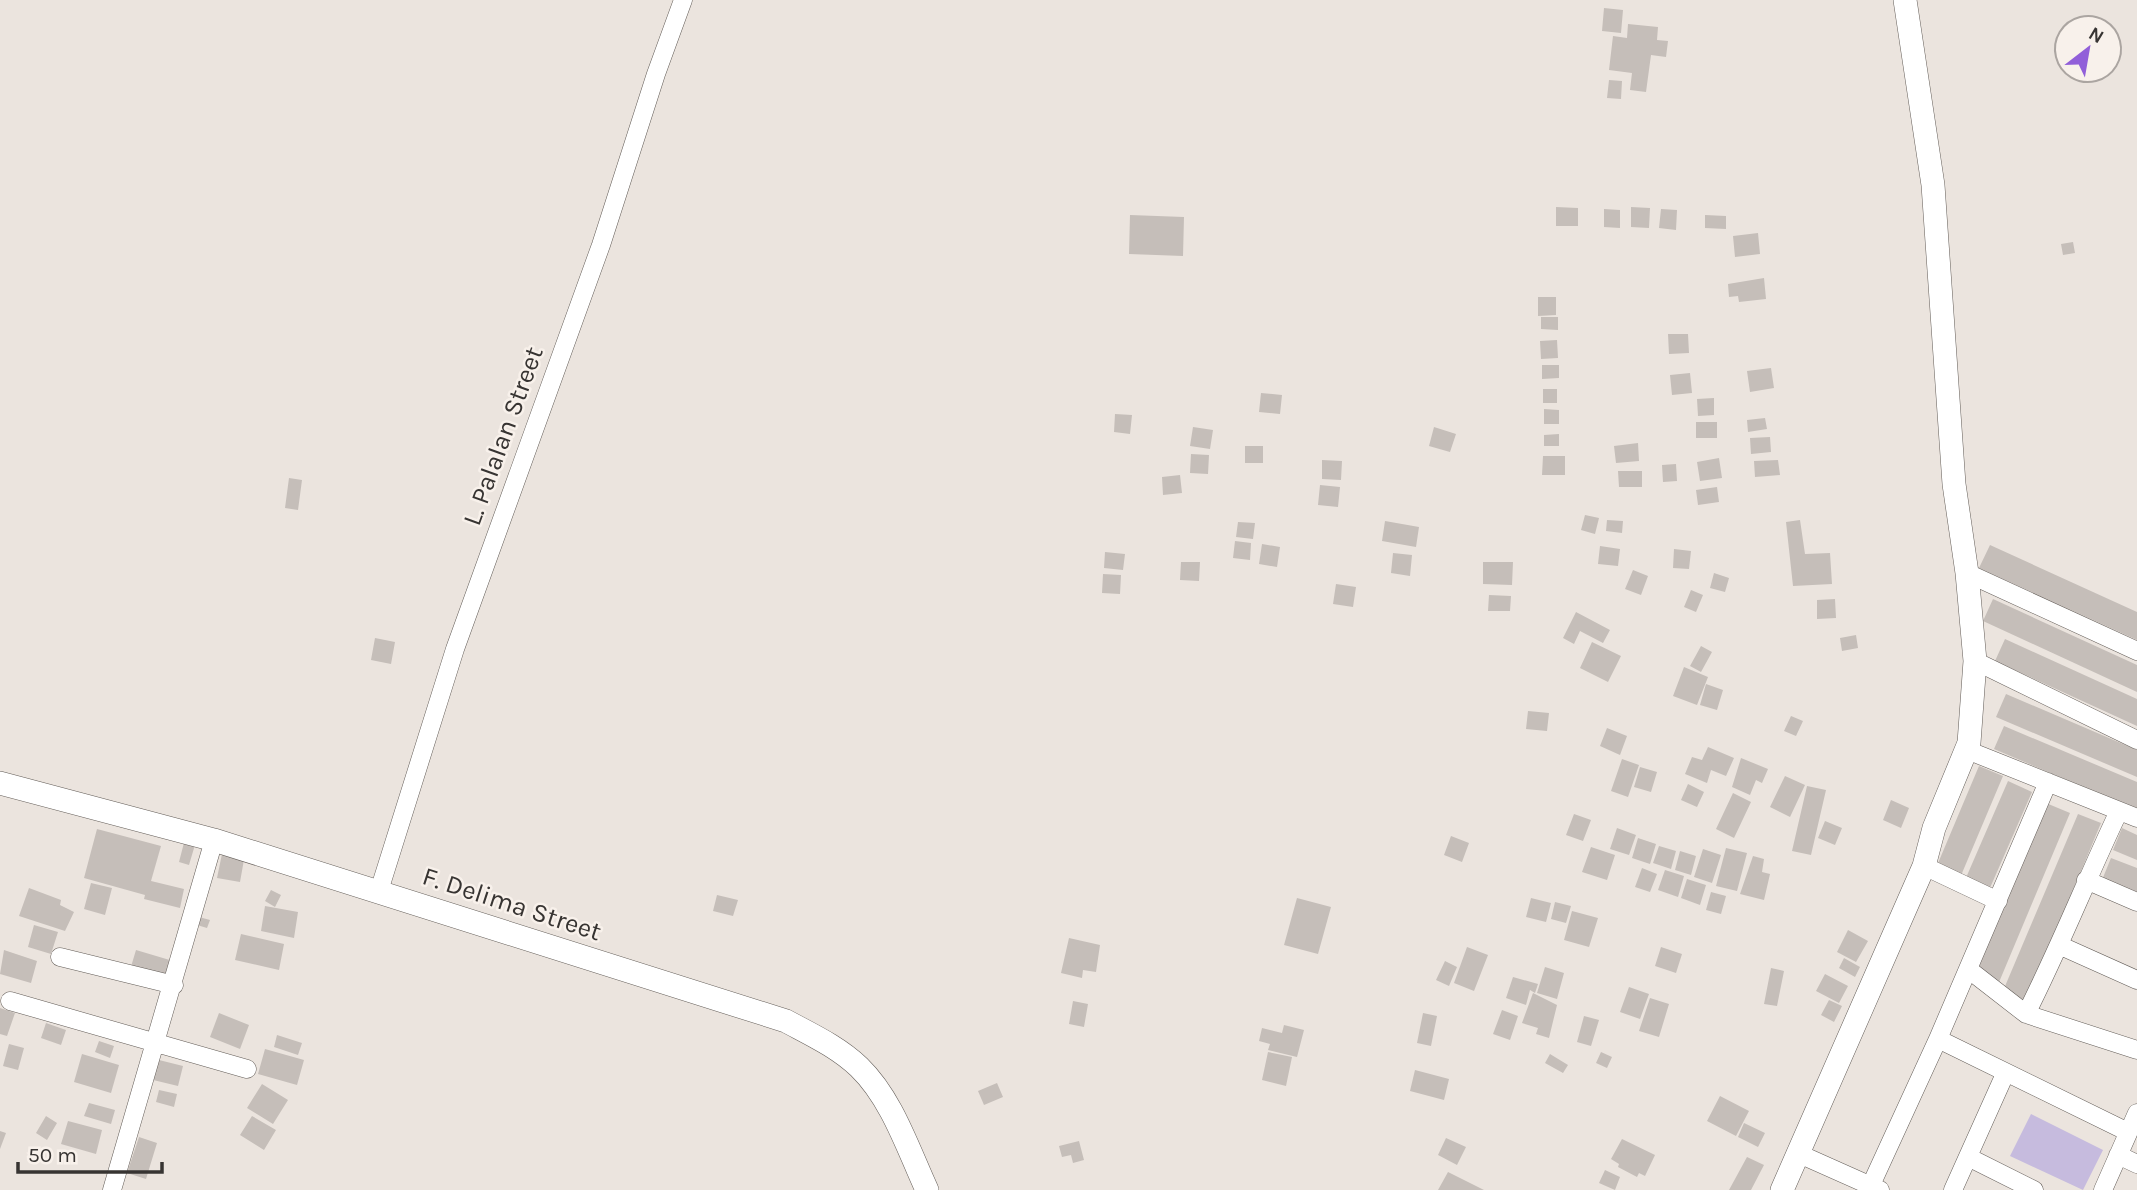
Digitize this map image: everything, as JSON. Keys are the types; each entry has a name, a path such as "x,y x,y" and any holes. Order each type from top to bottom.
{"street":[{"name":"L. Palalan Street","path":"379,891 455,649 601,245 656,74 684,0"},
{"path":"1782,1190 1924,866 1934,828 1967,750 1975,661 1967,573 1954,484 1933,185 1905,0"},
{"path":"1967,573 2137,650"},
{"path":"1975,661 2137,740"},
{"path":"1967,750 2137,818"},
{"path":"1797,1153 1875,1188 2049,782"},
{"name":"F. Delima Street","path":"0,783 214,840 786,1021 833,1046 861,1068 890,1110 927,1190"},
{"path":"2026,1014 2061,946 2086,880 2119,811"},
{"path":"112,1190 174,985 214,840"},
{"path":"1924,866 1998,901"},
{"path":"2086,880 2137,901"},
{"path":"2061,946 2137,980"},
{"path":"60,957 174,985"},
{"path":"1968,969 2026,1014 2137,1050"},
{"path":"10,1001 247,1069"},
{"path":"1938,1039 2128,1132"},
{"path":"1952,1190 2005,1074"},
{"path":"2103,1190 2137,1113"},
{"path":"2118,1155 2137,1164"},
{"path":"1968,1157 2034,1190"}],"shaded area":[{"path":"2031,1114 2103,1150 2083,1190 2010,1156"}],"building":[{"path":"1604,8 1623,10 1621,33 1602,31"},
{"path":"1628,24 1658,27 1657,40 1668,41 1666,57 1651,55 1646,92 1630,90 1632,73 1609,70 1613,36 1627,38"},
{"path":"1609,80 1622,81 1621,99 1607,98"},
{"path":"1556,207 1578,208 1578,226 1556,226"},
{"path":"1631,207 1650,208 1649,228 1631,227"},
{"path":"1604,209 1620,210 1620,228 1604,227"},
{"path":"1661,209 1677,210 1676,230 1659,228"},
{"path":"1130,215 1184,217 1183,256 1129,254"},
{"path":"1705,215 1726,216 1726,229 1705,228"},
{"path":"1758,233 1760,254 1735,257 1733,236"},
{"path":"2073,242 2075,253 2063,255 2061,244"},
{"path":"1764,278 1766,299 1739,302 1738,296 1729,297 1728,284"},
{"path":"1538,297 1556,297 1556,315 1538,316"},
{"path":"1541,317 1558,317 1558,330 1541,329"},
{"path":"1668,334 1688,334 1689,353 1669,354"},
{"path":"1557,340 1558,358 1541,359 1540,341"},
{"path":"1542,365 1559,365 1559,378 1542,379"},
{"path":"1771,368 1774,388 1750,392 1747,371"},
{"path":"1690,373 1692,393 1672,395 1670,375"},
{"path":"1543,389 1557,389 1557,403 1543,403"},
{"path":"1261,393 1282,395 1280,414 1259,412"},
{"path":"1714,398 1714,415 1698,416 1697,399"},
{"path":"1544,409 1559,410 1559,424 1544,424"},
{"path":"1115,414 1132,415 1130,434 1114,432"},
{"path":"1765,418 1767,429 1748,432 1747,420"},
{"path":"1696,422 1717,422 1717,438 1696,438"},
{"path":"1193,427 1213,430 1210,449 1190,446"},
{"path":"1434,427 1456,434 1450,452 1429,446"},
{"path":"1559,434 1559,446 1544,446 1544,435"},
{"path":"1770,437 1771,452 1751,454 1750,438"},
{"path":"1638,443 1639,461 1616,463 1614,446"},
{"path":"1245,446 1263,446 1263,463 1245,463"},
{"path":"1191,454 1209,455 1208,474 1190,473"},
{"path":"1543,456 1565,456 1565,475 1542,475"},
{"path":"1719,458 1722,478 1700,481 1697,462"},
{"path":"1322,460 1342,461 1341,480 1322,479"},
{"path":"1778,460 1780,475 1755,477 1754,461"},
{"path":"1676,464 1677,481 1663,482 1662,465"},
{"path":"1618,471 1642,471 1642,487 1619,487"},
{"path":"1180,475 1182,493 1163,495 1162,477"},
{"path":"289,478 302,480 298,510 285,508"},
{"path":"1320,485 1340,487 1338,507 1318,505"},
{"path":"1717,487 1719,502 1698,505 1696,490"},
{"path":"1585,515 1599,518 1595,534 1581,530"},
{"path":"1607,520 1623,521 1622,533 1606,531"},
{"path":"1800,520 1805,554 1830,553 1832,584 1793,586 1786,522"},
{"path":"1385,521 1419,527 1416,547 1382,541"},
{"path":"1238,522 1255,523 1253,539 1236,537"},
{"path":"1235,541 1251,543 1250,560 1233,558"},
{"path":"1262,544 1280,547 1277,567 1259,564"},
{"path":"1990,545 2137,612 2137,640 1979,568"},
{"path":"1600,546 1620,549 1618,566 1598,564"},
{"path":"1674,549 1691,551 1689,569 1673,568"},
{"path":"1105,552 1125,554 1123,570 1104,568"},
{"path":"1393,553 1412,555 1410,576 1391,573"},
{"path":"1181,562 1200,562 1199,581 1180,580"},
{"path":"1483,562 1513,562 1512,585 1483,584"},
{"path":"1633,570 1648,576 1641,595 1625,589"},
{"path":"1714,573 1729,578 1725,592 1710,588"},
{"path":"1103,574 1121,575 1120,594 1102,593"},
{"path":"1336,584 1356,587 1353,607 1333,604"},
{"path":"1691,590 1703,595 1696,612 1684,607"},
{"path":"1489,595 1511,596 1510,611 1488,611"},
{"path":"1835,599 1836,618 1817,619 1817,600"},
{"path":"1993,599 2137,665 2137,692 1983,621"},
{"path":"1576,612 1610,630 1603,643 1580,631 1574,644 1563,638"},
{"path":"1856,635 1858,648 1842,651 1840,638"},
{"path":"375,638 395,642 391,664 371,660"},
{"path":"2005,639 2137,699 2137,726 1995,661"},
{"path":"1592,642 1621,656 1608,682 1580,668"},
{"path":"1701,646 1712,652 1701,672 1690,666"},
{"path":"1684,667 1708,677 1697,705 1673,696"},
{"path":"1706,684 1723,690 1717,710 1700,705"},
{"path":"2006,694 2137,750 2137,777 1996,717"},
{"path":"1528,711 1549,713 1547,731 1526,729"},
{"path":"1791,716 1803,721 1796,736 1784,731"},
{"path":"2004,726 2137,782 2137,810 1994,749"},
{"path":"1607,728 1627,736 1620,755 1600,746"},
{"path":"1708,747 1734,758 1726,776 1711,770 1707,783 1685,774 1692,757 1702,760"},
{"path":"1741,758 1768,769 1762,783 1756,780 1750,795 1732,787"},
{"path":"1622,759 1639,765 1628,797 1611,791"},
{"path":"1979,766 2003,776 1957,885 1933,875"},
{"path":"1640,767 1657,772 1651,792 1634,787"},
{"path":"1785,776 1805,785 1790,817 1770,807"},
{"path":"2008,781 2032,792 1986,897 1962,887"},
{"path":"1688,784 1704,792 1697,807 1681,800"},
{"path":"1807,786 1826,790 1811,855 1792,851"},
{"path":"1733,793 1751,802 1734,838 1716,829"},
{"path":"1891,800 1909,808 1901,828 1883,820"},
{"path":"2046,803 2070,813 1997,987 1973,977"},
{"path":"1574,814 1591,820 1583,841 1566,835"},
{"path":"2078,814 2101,823 2027,1001 2003,991"},
{"path":"1825,821 1842,828 1835,845 1818,838"},
{"path":"1617,828 1636,835 1629,855 1610,849"},
{"path":"2122,828 2137,835 2137,860 2113,850"},
{"path":"97,829 161,846 151,881 184,889 180,908 144,899 145,895 84,878"},
{"path":"186,835 197,838 189,865 179,862"},
{"path":"1451,836 1469,843 1462,862 1444,855"},
{"path":"1638,838 1656,844 1650,864 1632,858"},
{"path":"1659,846 1676,851 1671,869 1653,863"},
{"path":"1591,847 1615,855 1607,880 1582,872"},
{"path":"1726,848 1747,853 1737,891 1716,886"},
{"path":"223,849 245,854 240,882 217,878"},
{"path":"1703,849 1721,855 1712,883 1694,877"},
{"path":"1680,851 1696,856 1691,875 1675,870"},
{"path":"1753,856 1764,859 1762,872 1770,874 1764,900 1740,894"},
{"path":"2111,858 2137,868 2137,894 2102,880"},
{"path":"1642,868 1657,874 1650,892 1635,887"},
{"path":"1665,870 1684,876 1678,897 1658,890"},
{"path":"1687,879 1706,885 1700,905 1681,898"},
{"path":"91,883 112,888 105,915 84,909"},
{"path":"29,888 61,900 60,905 74,912 65,931 19,916"},
{"path":"271,890 281,895 275,907 265,901"},
{"path":"1711,892 1726,896 1721,914 1706,910"},
{"path":"717,895 738,900 733,916 713,911"},
{"path":"1297,898 1331,907 1318,954 1284,945"},
{"path":"1531,898 1551,903 1546,922 1526,917"},
{"path":"1555,902 1571,906 1566,923 1551,919"},
{"path":"265,906 298,912 294,938 261,931"},
{"path":"1572,911 1598,918 1589,947 1564,940"},
{"path":"199,917 210,920 207,928 197,925"},
{"path":"34,925 58,932 51,954 28,947"},
{"path":"1848,930 1868,941 1856,962 1837,952"},
{"path":"241,934 284,944 279,970 235,960"},
{"path":"1069,938 1100,945 1096,972 1083,970 1082,978 1061,973"},
{"path":"1467,947 1488,955 1474,991 1454,983"},
{"path":"1661,947 1682,954 1676,973 1655,966"},
{"path":"4,950 37,961 31,983 0,974"},
{"path":"136,950 173,961 167,981 130,970"},
{"path":"1844,958 1860,967 1855,977 1839,968"},
{"path":"1445,961 1457,967 1449,986 1436,980"},
{"path":"1545,967 1564,973 1557,999 1537,993"},
{"path":"1771,968 1784,971 1777,1006 1764,1004"},
{"path":"1825,974 1848,986 1839,1003 1816,991"},
{"path":"1513,977 1538,984 1535,993 1530,990 1526,1005 1506,998"},
{"path":"1629,987 1649,994 1640,1019 1620,1012"},
{"path":"1533,993 1557,1005 1549,1038 1536,1034 1538,1028 1522,1023"},
{"path":"1650,998 1669,1004 1659,1037 1639,1031"},
{"path":"1829,1000 1842,1006 1834,1022 1821,1015"},
{"path":"1073,1001 1088,1004 1084,1027 1069,1024"},
{"path":"0,1008 15,1013 7,1036 0,1034"},
{"path":"1502,1010 1518,1016 1510,1040 1493,1034"},
{"path":"219,1013 249,1025 240,1049 210,1037"},
{"path":"1423,1013 1437,1016 1431,1046 1417,1043"},
{"path":"1584,1016 1599,1020 1591,1046 1577,1042"},
{"path":"46,1023 66,1030 61,1045 41,1038"},
{"path":"1284,1025 1304,1030 1297,1057 1268,1050 1270,1044 1259,1041 1262,1028 1282,1033"},
{"path":"277,1035 302,1043 298,1055 274,1047"},
{"path":"99,1041 114,1046 110,1058 95,1052"},
{"path":"9,1044 24,1048 18,1070 3,1066"},
{"path":"265,1049 304,1060 297,1085 258,1074"},
{"path":"1268,1052 1292,1057 1286,1086 1262,1080"},
{"path":"1601,1052 1612,1057 1607,1068 1596,1063"},
{"path":"82,1054 119,1065 111,1093 74,1082"},
{"path":"1550,1054 1568,1065 1563,1073 1545,1063"},
{"path":"155,1059 183,1066 178,1086 149,1079"},
{"path":"1415,1070 1449,1079 1444,1100 1410,1091"},
{"path":"997,1083 1003,1097 984,1105 978,1091"},
{"path":"262,1084 288,1100 273,1124 247,1108"},
{"path":"159,1090 177,1094 174,1107 156,1102"},
{"path":"1720,1096 1749,1111 1736,1136 1707,1121"},
{"path":"89,1103 115,1110 111,1124 84,1116"},
{"path":"46,1116 57,1123 47,1140 36,1133"},
{"path":"252,1116 276,1130 264,1150 240,1135"},
{"path":"68,1121 102,1130 96,1154 61,1144"},
{"path":"1744,1123 1765,1133 1758,1147 1738,1137"},
{"path":"0,1131 6,1133 0,1149"},
{"path":"139,1137 157,1143 146,1179 127,1173"},
{"path":"1446,1138 1466,1147 1457,1165 1438,1155"},
{"path":"1622,1139 1655,1155 1645,1176 1639,1173 1637,1177 1618,1167 1619,1164 1611,1159"},
{"path":"1079,1141 1084,1160 1073,1163 1071,1155 1062,1157 1059,1146"},
{"path":"1747,1157 1764,1165 1751,1190 1729,1190"},
{"path":"1605,1170 1620,1177 1615,1190 1599,1183"},
{"path":"1448,1172 1484,1190 1438,1190"}]}
